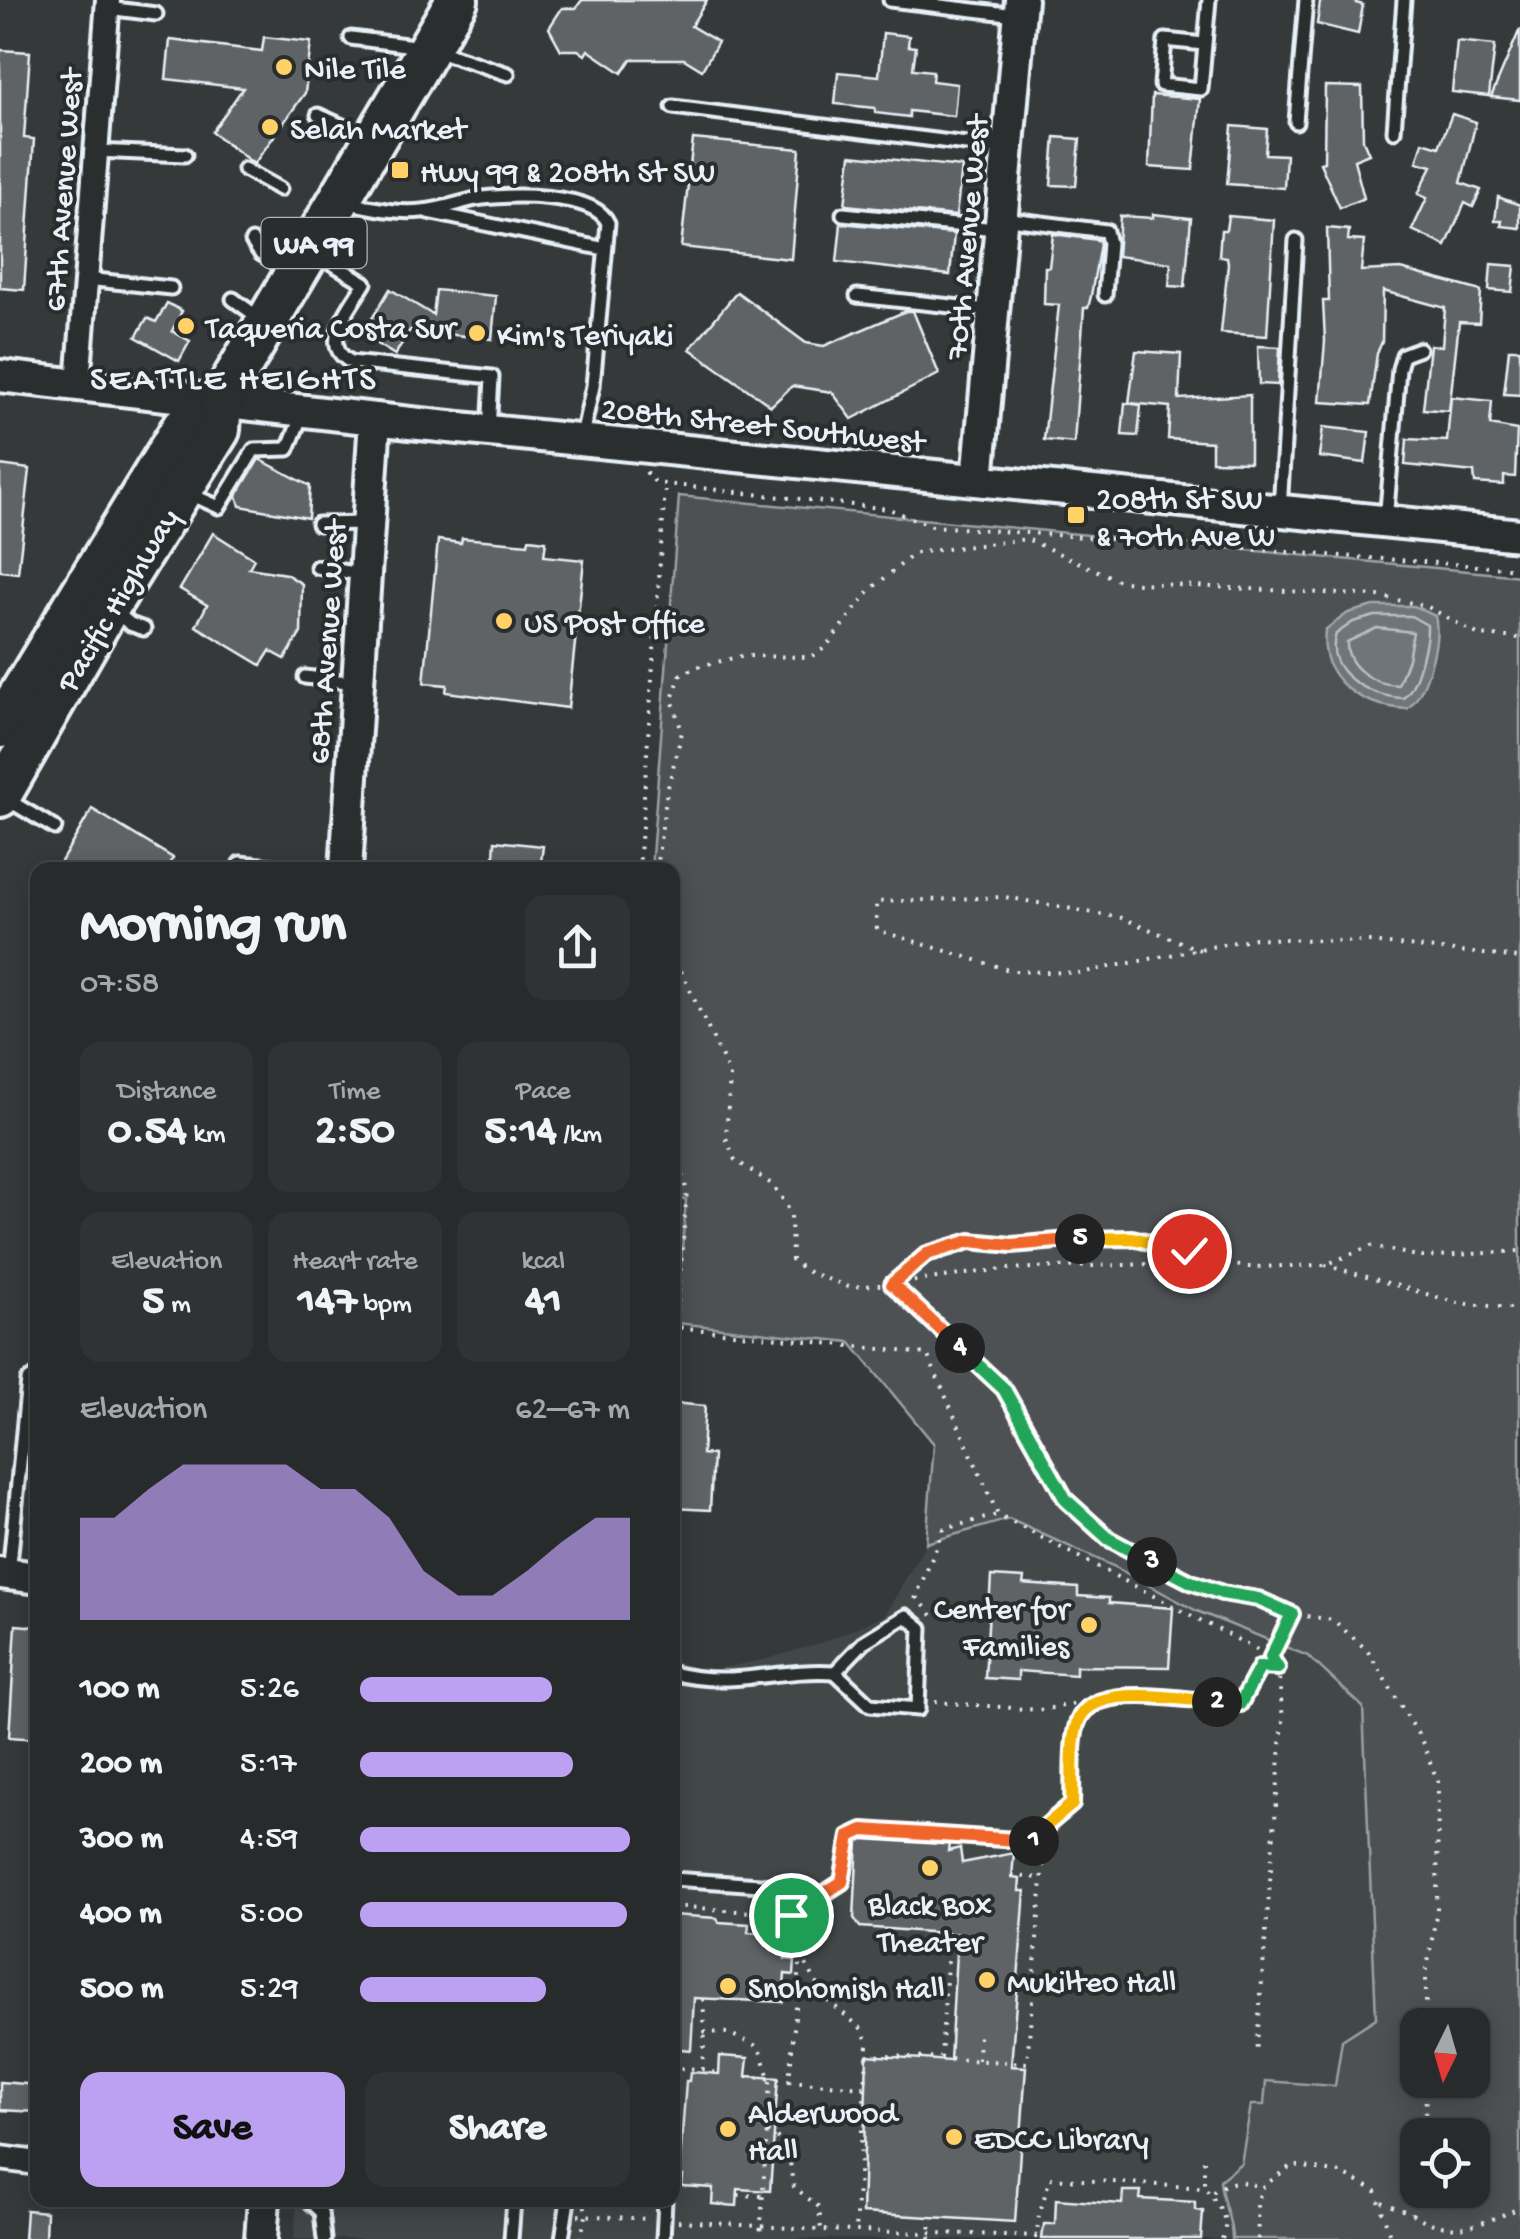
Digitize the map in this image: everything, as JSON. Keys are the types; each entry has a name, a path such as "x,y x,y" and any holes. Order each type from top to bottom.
{"highway":[{"name":"Pacific Highway","path":"0,726 183,427 221,400 457,0"},
{"name":"Pacific Highway","path":"0,795 109,606 219,430 221,400"}],"street":[{"name":"67th Avenue West","path":"78,384 107,4"},
{"name":"70th Avenue West","path":"978,480 1021,8"},
{"name":"208th Street Southwest","path":"0,376 489,431 1520,535"},
{"name":"68th Avenue West","path":"347,862 375,419"},
{"path":"0,2158 30,2162"},
{"path":"261,2239 263,2207"}],"lane":[{"path":"890,0 1021,8"},
{"path":"1204,44 1165,40 1161,85 1201,89 1210,0"},
{"path":"1296,122 1306,0"},
{"path":"1394,131 1404,0"},
{"path":"107,4 156,14"},
{"path":"351,38 429,48 508,74"},
{"path":"673,107 1008,150"},
{"path":"318,115 374,140"},
{"path":"96,151 185,155"},
{"path":"244,169 280,188"},
{"path":"338,202 394,211 424,211 505,196 590,204 603,211 608,223 593,386 581,440"},
{"path":"424,211 605,249"},
{"path":"843,214 1106,231 1109,243 1105,295"},
{"path":"1280,510 1296,240"},
{"path":"252,241 260,254 302,262 365,282 336,333 335,346 341,356 352,362 492,377 489,431"},
{"path":"86,279 171,288"},
{"path":"857,296 994,310"},
{"path":"233,299 266,324"},
{"path":"1386,521 1399,369 1403,355 1419,349"},
{"path":"181,490 220,508 254,450 288,449 304,410"},
{"path":"318,524 368,523"},
{"path":"318,566 365,574"},
{"path":"109,606 144,630"},
{"path":"305,677 358,683"},
{"path":"0,795 55,828"},
{"path":"16,1575 30,1380"},
{"path":"680,1676 702,1681 739,1681 809,1670 835,1672 870,1704 918,1710 921,1628 906,1616 865,1640 835,1672"},
{"path":"680,1880 806,1888"},
{"path":"315,2207 320,2212 324,2239"},
{"path":"511,2239 513,2207"},
{"path":"562,2239 568,2207"},
{"path":"663,2239 665,2207"}],"path":[{"path":"645,471 656,483 889,509 932,526 1520,570"},
{"path":"640,862 664,488 669,484"},
{"path":"657,862 682,732 672,700 681,674 731,658 810,657 826,648 870,590 914,553 1026,540 1122,582 1378,596 1426,606 1479,635 1520,638"},
{"path":"1200,950 1122,918 1005,897 876,902 876,930 1012,970 1080,974 1200,950 1255,938 1369,942 1520,958"},
{"path":"680,969 730,1075 726,1138 735,1160 773,1185 791,1214 792,1260 806,1272 849,1287 1003,1269 1212,1262 1248,1267 1325,1265 1458,1303 1520,1309"},
{"path":"680,1171 686,1190 680,1272"},
{"path":"892,1284 927,1254 970,1241 1012,1245 1051,1239 1132,1238 1164,1242 1212,1262"},
{"path":"1325,1265 1347,1252 1371,1246 1422,1257 1520,1250"},
{"path":"892,1284 1004,1389 1066,1500 1109,1539 1191,1582 1222,1593 1258,1599 1292,1614 1333,1620 1367,1650 1421,1739 1438,1782 1437,1908 1426,1976 1426,2008"},
{"path":"680,1327 927,1354 998,1515 1271,1657 1278,1668 1283,1720 1256,2055"},
{"path":"906,1616 944,1529 998,1515"},
{"path":"917,1596 935,1615 934,1632"},
{"path":"1271,1657 1292,1614"},
{"path":"931,1699 938,1703 1039,1710 1126,1696 1240,1704 1260,1667 1278,1668"},
{"path":"867,2055 1027,2062 1046,1826 1072,1804 1077,1721 1094,1701"},
{"path":"680,1906 791,1915 842,1882 850,1836 863,1830 1046,1842"},
{"path":"1012,1876 1042,1878"},
{"path":"688,1916 689,1907"},
{"path":"791,1915 801,1954 825,1998 862,2030 867,2055 855,2231"},
{"path":"942,2058 950,1933"},
{"path":"788,2081 796,1967 801,1954"},
{"path":"702,2068 704,1999"},
{"path":"704,2032 728,2033 759,2047 770,2081 760,2239"},
{"path":"978,2060 980,2035"},
{"path":"680,2069 702,2068 719,2074"},
{"path":"746,2076 865,2087"},
{"path":"767,2132 788,2146 793,2158 794,2187 819,2207 821,2230"},
{"path":"1204,2160 1204,2188"},
{"path":"1258,2239 1261,2188 1292,2165 1314,2166 1367,2183 1382,2202 1392,2239"},
{"path":"568,2207 586,2216 821,2230 930,2230 1038,2237 1050,2178 1204,2188 1223,2213 1227,2227 1222,2239"},
{"path":"1210,2194 1229,2182 1243,2180 1261,2188"},
{"path":"1132,2184 1132,2191"},
{"path":"738,2194 762,2196"},
{"path":"1382,2202 1436,2228 1452,2229 1472,2227 1520,2208"},
{"path":"580,2239 585,2207"},
{"path":"1412,2214 1415,2208"},
{"path":"930,2239 932,2218"}],"shaded area":[{"path":"679,496 1520,576 1520,2239 1232,2239 1220,2180 1241,2163 1251,2105 1264,2105 1266,2081 1335,2086 1342,2040 1376,2018 1363,1707 1308,1656 1197,1611 1113,1566 1009,1519 926,1543 934,1444 850,1342 680,1323 686,1200 680,1199 680,862 652,862"},
{"path":"1008,1519 1113,1566 1197,1611 1308,1656 1363,1707 1376,2018 1342,2040 1336,2087 1251,2106 1241,2163 1221,2198 1232,2216 1232,2239 294,2239 296,2207 680,2207 680,1663 706,1671 767,1659 826,1641 885,1615 926,1543"}],"water":[{"path":"1374,606 1414,606 1435,616 1431,666 1421,691 1407,709 1359,696 1336,677 1329,663 1325,630 1348,613"}],"building":[{"path":"582,0 707,0 691,26 718,42 702,70 684,59 631,59 622,73 588,50 585,55 578,50 561,50 549,28 562,8 576,8"},
{"path":"1356,0 1363,5 1358,34 1317,24 1320,2"},
{"path":"1520,29 1520,100 1491,97"},
{"path":"883,33 909,36 908,46 916,47 913,69 933,71 932,81 957,84 954,116 909,111 909,117 835,104 838,72 879,76"},
{"path":"264,37 311,42 305,93 254,164 212,132 243,88 166,79 170,40 262,51"},
{"path":"1457,41 1495,45 1489,96 1452,92"},
{"path":"0,50 30,52 24,138 34,139 24,290 0,288"},
{"path":"1325,86 1362,87 1363,140 1369,154 1354,160 1364,198 1340,208 1320,163 1324,162"},
{"path":"1152,95 1200,99 1193,170 1149,167"},
{"path":"1452,114 1476,122 1461,183 1481,190 1473,207 1465,203 1446,246 1412,230 1427,198 1418,194 1432,166 1417,162 1423,142 1439,147"},
{"path":"1232,126 1267,129 1265,154 1286,155 1284,188 1227,184"},
{"path":"1055,137 1080,139 1076,186 1051,185"},
{"path":"693,139 800,149 791,259 681,247"},
{"path":"851,155 962,167 956,216 845,205"},
{"path":"1498,197 1520,205 1520,228 1501,226 1502,221 1495,221"},
{"path":"1153,214 1191,218 1185,287 1169,286 1171,263 1117,256 1120,216 1153,218"},
{"path":"1228,216 1274,220 1267,336 1221,333 1228,263 1227,257 1219,256 1221,230 1226,230"},
{"path":"841,223 954,234 950,275 837,262"},
{"path":"1327,228 1349,230 1348,240 1364,241 1361,271 1401,269 1481,291 1479,323 1459,322 1449,411 1423,409 1430,345 1442,346 1445,308 1383,291 1382,342 1370,405 1320,402 1325,341 1323,301 1329,301"},
{"path":"1053,234 1098,240 1100,244 1088,308 1084,308 1074,443 1044,440 1059,305 1044,304 1045,267 1049,267"},
{"path":"1491,264 1515,266 1512,292 1489,290"},
{"path":"390,289 433,315 436,290 496,296 492,339 410,330 395,355 362,335"},
{"path":"737,292 806,343 824,346 913,311 939,374 852,419 832,392 792,386 771,406 690,349"},
{"path":"167,303 182,311 172,331 190,341 179,361 136,337 147,318 156,322"},
{"path":"1258,346 1280,347 1278,385 1259,384"},
{"path":"1509,349 1520,349 1520,395 1504,394"},
{"path":"1136,351 1181,354 1179,399 1250,395 1250,462 1212,461 1212,442 1168,439 1170,407 1129,403"},
{"path":"1451,397 1492,401 1490,425 1517,430 1515,477 1504,476 1504,485 1475,483 1474,472 1405,465 1407,439 1447,441"},
{"path":"1125,403 1141,405 1138,436 1122,435"},
{"path":"1323,427 1369,432 1365,463 1319,457"},
{"path":"259,459 310,486 308,518 240,506 237,495"},
{"path":"0,465 30,469 18,573 0,571"},
{"path":"213,533 254,559 249,568 286,574 302,584 301,633 285,659 270,651 261,665 196,626 207,605 180,589"},
{"name":"US Post Office","path":"462,538 528,544 529,539 546,541 544,556 584,560 568,708 446,692 447,685 424,683 438,540 461,543"},
{"path":"92,809 173,858 170,862 61,862"},
{"path":"495,841 543,846 541,862 494,862"},
{"path":"680,1404 705,1406 702,1454 713,1455 710,1510 680,1508"},
{"name":"Center for Families","path":"991,1576 1024,1578 1023,1584 1078,1588 1078,1596 1109,1598 1109,1603 1173,1608 1169,1667 1076,1666 1076,1675 1018,1671 1018,1680 985,1678"},
{"path":"16,1625 30,1626 30,1738 9,1737"},
{"path":"858,1838 949,1844 948,1851 960,1848 962,1863 1014,1853 1012,1878 1020,1879 1019,1891 1025,1891 1011,2066 1026,2067 1015,2222 862,2213 867,2055 950,2061 957,1934 860,1927 854,1918"},
{"name":"Snohomish Hall","path":"680,1916 717,1918 719,1922 749,1924 748,1932 787,1935 785,1959 795,1960 794,1975 785,1974 783,2002 694,1998 691,2050 680,2049"},
{"name":"Alderwood Hall","path":"720,2056 748,2058 746,2076 778,2078 770,2191 738,2189 737,2206 712,2204 713,2188 682,2186 680,2176 686,2081 690,2072 719,2074"},
{"path":"0,2082 30,2084 30,2112 0,2110"},
{"path":"1123,2191 1141,2191 1140,2199 1195,2202 1195,2210 1203,2211 1201,2239 1042,2239 1044,2224 1055,2224 1056,2199 1122,2204"},
{"path":"26,2210 46,2212 45,2239 24,2239"}],"place":[{"name":"Nile Tile","path":"284,67"},
{"name":"Selah Market","path":"270,127"},
{"name":"Hwy 99 & 208th St SW","path":"400,170"},
{"name":"Taqueria Costa Sur","path":"186,326"},
{"name":"Kim's Teriyaki","path":"477,333"},
{"name":"208th St SW & 70th Ave W","path":"1076,515"},
{"name":"US Post Office","path":"504,621"},
{"name":"Center for Families","path":"1089,1625"},
{"name":"Black Box Theater","path":"930,1868"},
{"name":"Mukilteo Hall","path":"987,1980"},
{"name":"Snohomish Hall","path":"728,1986"},
{"name":"Alderwood Hall","path":"728,2129"},
{"name":"EDCC Library","path":"954,2137"}],"district":[{"name":"SEATTLE HEIGHTS","path":"234,376"}],"route":[{"path":"791,1915 842,1882 850,1836 863,1830 1046,1842 1046,1826 1072,1804 1077,1721 1094,1701 1126,1696 1240,1704 1260,1667 1278,1668 1271,1657 1292,1614 1258,1599 1222,1593 1191,1582 1109,1539 1066,1500 1004,1389 892,1284 927,1254 970,1241 1012,1245 1051,1239 1132,1238 1164,1242 1189,1251"}]}
